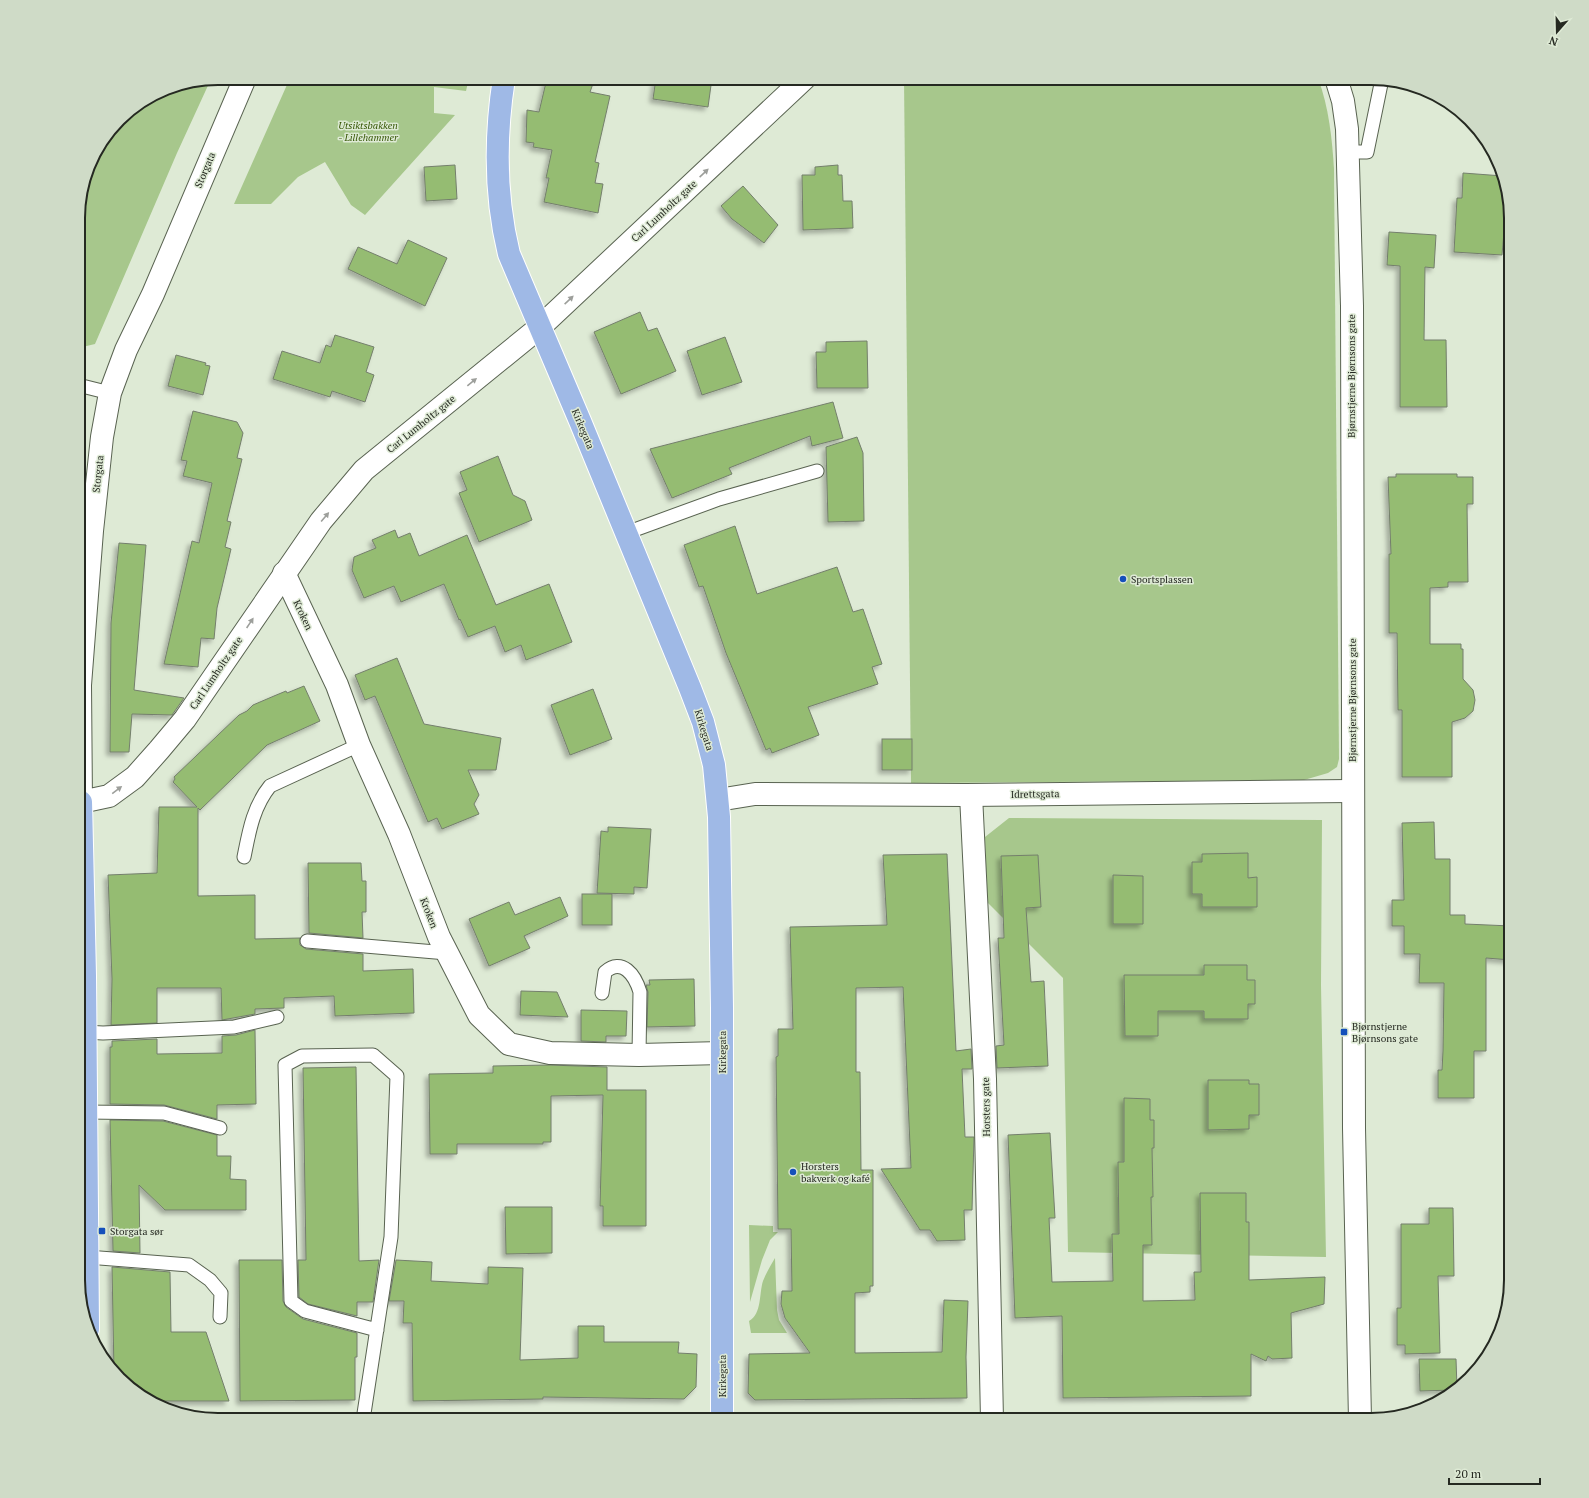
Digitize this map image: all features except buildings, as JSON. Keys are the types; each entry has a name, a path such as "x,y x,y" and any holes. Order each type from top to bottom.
{"main road":[{"name":"Kirkegata","path":"503,85 497,145 500,195 505,237 519,279 626,533 703,722 714,765 718,800 722,1053 722,1413"},
{"name":"Storgata","path":"85,1032 88,1304"}],"street":[{"name":"Storgata","path":"85,621 92,531 102,437 110,393 126,350 152,294 242,85"},
{"name":"Carl Lumholtz gate","path":"85,801 109,796 135,777 160,750 185,719 321,521 364,470 540,326 798,85"},
{"name":"Bjørnstjerne Bjørnsons gate","path":"1338,85 1343,101 1348,152 1352,306 1354,1128 1360,1413"},
{"name":"Kroken","path":"284,573 337,685 359,745 399,834 439,937 479,1015 509,1044 550,1053 639,1055 722,1053"},
{"name":"Idrettsgata","path":"718,800 756,794 971,795 1352,791"},
{"name":"Horsters gate","path":"971,795 985,1079 992,1413"}],"lane":[{"path":"1348,152 1367,152 1381,86"},
{"path":"85,387 110,393"},
{"path":"626,533 719,499 817,471"},
{"path":"244,857 256,810 262,795 270,786 359,745"},
{"path":"308,941 447,953"},
{"path":"602,993 605,972 611,967 619,966 628,969 637,982 640,992 639,1055"},
{"path":"85,1032 104,1033 234,1027 278,1017"},
{"path":"364,1413 377,1330 391,1237 397,1076 373,1055 302,1056 285,1065 291,1301 305,1312 377,1330"},
{"path":"86,1112 164,1113 220,1128"},
{"path":"87,1257 189,1265 210,1280 221,1293 220,1317"}],"green space":[{"name":"Utsiktsbakken - Lillehammer","path":"287,85 467,85 466,91 434,87 434,113 455,115 365,215 351,205 325,162 298,177 271,204 234,204"},
{"name":"Sportsplassen","path":"904,85 1321,85 1329,123 1334,169 1339,759 1337,767 1328,773 1304,780 911,783"},
{"path":"208,86 177,153 95,344 85,346 85,209 95,167 112,137 137,112 151,103 175,92"},
{"path":"1009,818 1322,820 1321,985 1326,1257 1068,1252 1063,978 987,902 985,837"},
{"path":"749,1225 773,1226 773,1232 778,1232 770,1240 762,1260 750,1302"},
{"path":"775,1258 777,1310 779,1320 787,1333 751,1333 749,1321 756,1313 763,1281"}],"place":[{"name":"Sportsplassen","path":"1123,579"},
{"name":"Bjørnstjerne Bjørnsons gate","path":"1344,1032"},
{"name":"Horsters bakverk og kafé","path":"793,1172"},
{"name":"Storgata sør","path":"102,1231"}]}
